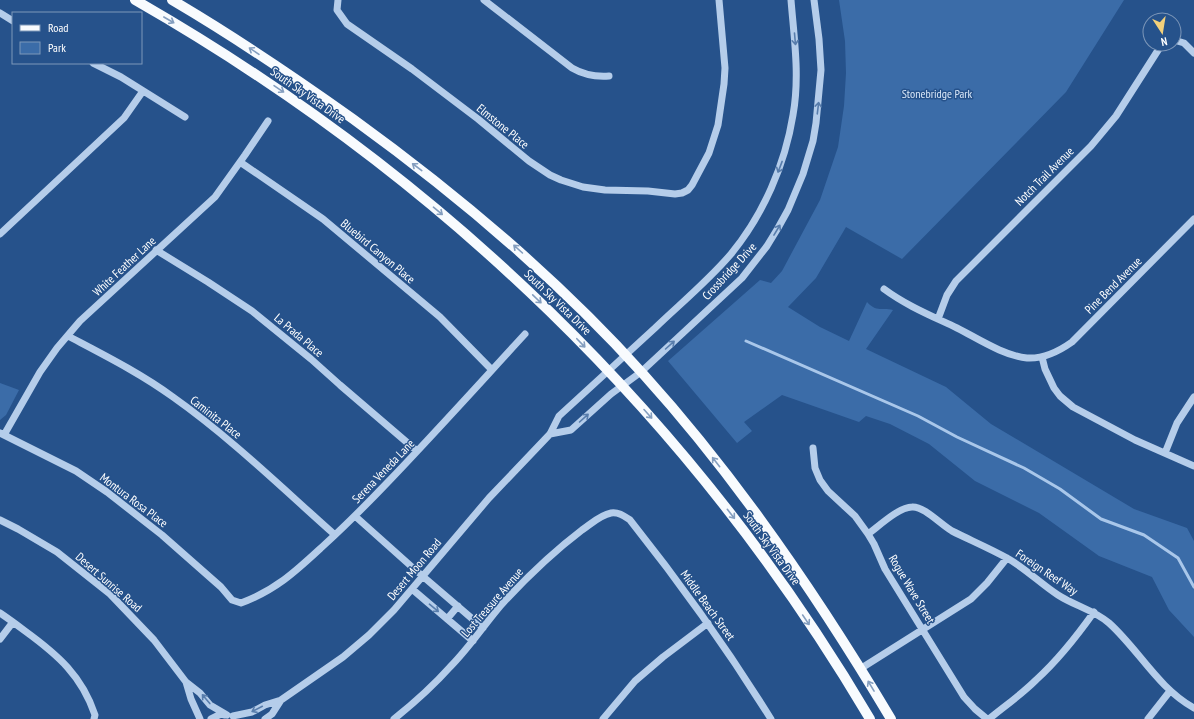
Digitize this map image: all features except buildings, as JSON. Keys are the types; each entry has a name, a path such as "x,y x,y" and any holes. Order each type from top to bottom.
{"main road":[{"name":"South Sky Vista Drive","path":"135,0 188,30 282,92 386,168 469,237 554,315 622,385 680,450 754,545 819,639 870,719"},
{"name":"South Sky Vista Drive","path":"172,0 214,25 291,76 417,166 487,222 581,309 641,372 705,448 759,518 802,580 891,719"}],"street":[{"name":"Elmstone Place","path":"338,0 338,10 346,24 412,69 478,119 529,161 550,175 572,185 594,189 648,190 675,194 688,190 692,185 709,152 721,111 725,68 719,0"},
{"path":"484,0 578,72 592,76 609,76"},
{"name":"Crossbridge Drive","path":"608,371 706,280 731,254 743,238 769,194 782,161 794,114 796,64 791,0"},
{"name":"Crossbridge Drive","path":"622,385 641,372 742,278 767,246 797,192 813,141 821,76 814,0"},
{"path":"0,13 12,19"},
{"path":"1182,42 1194,53"},
{"name":"Notch Trail Avenue","path":"938,319 946,295 956,281 1100,136 1109,125 1157,52"},
{"path":"95,64 185,117"},
{"path":"0,234 124,118 143,91"},
{"name":"White Feather Lane","path":"2,434 40,372 80,321 215,197 268,121"},
{"name":"Bluebird Canyon Place","path":"240,162 323,219 440,317 492,370"},
{"name":"Pine Bend Avenue","path":"1042,357 1056,352 1072,342 1194,219"},
{"name":"La Prada Place","path":"156,250 252,311 311,359 340,386 417,451"},
{"path":"884,289 909,306 1011,355 1028,358 1042,357 1045,369 1054,388 1060,396 1073,407 1122,434 1194,466"},
{"name":"Serena Veneda Lane","path":"241,603 255,598 275,587 296,572 355,516 525,334"},
{"name":"Caminita Place","path":"68,336 114,360 172,397 230,441 335,535"},
{"name":"Desert Moon Road","path":"211,719 221,714 233,717 252,712 281,700 327,669 357,646 382,623 489,498 550,434 559,416 608,371"},
{"path":"550,434 570,430 622,385"},
{"path":"1165,453 1177,424 1194,397"},
{"name":"Montura Rosa Place","path":"2,434 76,471 108,492 162,535 221,587 232,600 241,603"},
{"name":"Rogue Wave Street","path":"813,448 817,474 823,486 846,506 868,534 885,569 964,697 975,709 988,719"},
{"name":"Foreign Reef Way","path":"868,534 904,508 915,507 924,510 952,531 1007,558 1058,595 1094,612 1116,630 1170,691 1194,708"},
{"name":"Middle Beach Street","path":"616,513 624,515 630,520 681,586 708,623 771,719"},
{"name":"Lost Treasure Avenue","path":"394,719 421,696 445,672 530,574 571,539 602,516 616,513"},
{"path":"355,516 483,628"},
{"name":"Desert Sunrise Road","path":"0,520 57,552 110,594 154,640 186,682 200,693 215,709 233,717"},
{"path":"860,669 971,599 987,583 1007,558"},
{"path":"412,589 473,641"},
{"path":"447,619 458,606"},
{"path":"988,719 1021,694 1042,674 1072,642 1094,612"},
{"path":"0,613 44,645 66,665 81,683 90,701 94,717"},
{"path":"0,639 13,622"},
{"path":"603,719 635,681 663,657 708,623"},
{"name":"Desert Sunrise Road","path":"186,682 191,699 200,719"},
{"path":"1148,719 1170,691"},
{"name":"Desert Moon Road","path":"265,719 272,714 281,700"}],"green space":[{"name":"Stonebridge Park","path":"839,0 1124,0 1066,92 902,259 846,227 816,278 788,307 820,327 849,341 867,302 877,309 893,310 866,349 946,387 991,424 1134,509 1187,528 1194,541 1194,637 1169,610 1152,577 1099,556 1039,513 975,481 929,444 890,424 866,416 859,422 782,395 744,422 752,431 737,443 668,361 760,280 771,283 782,271 820,200 838,147 844,106 846,73 845,41"},
{"path":"0,383 19,390 6,415 0,420"}],"waterway":[{"path":"746,341 918,416 957,437 1024,468 1060,489 1101,519 1144,535 1178,558 1194,587"}]}
